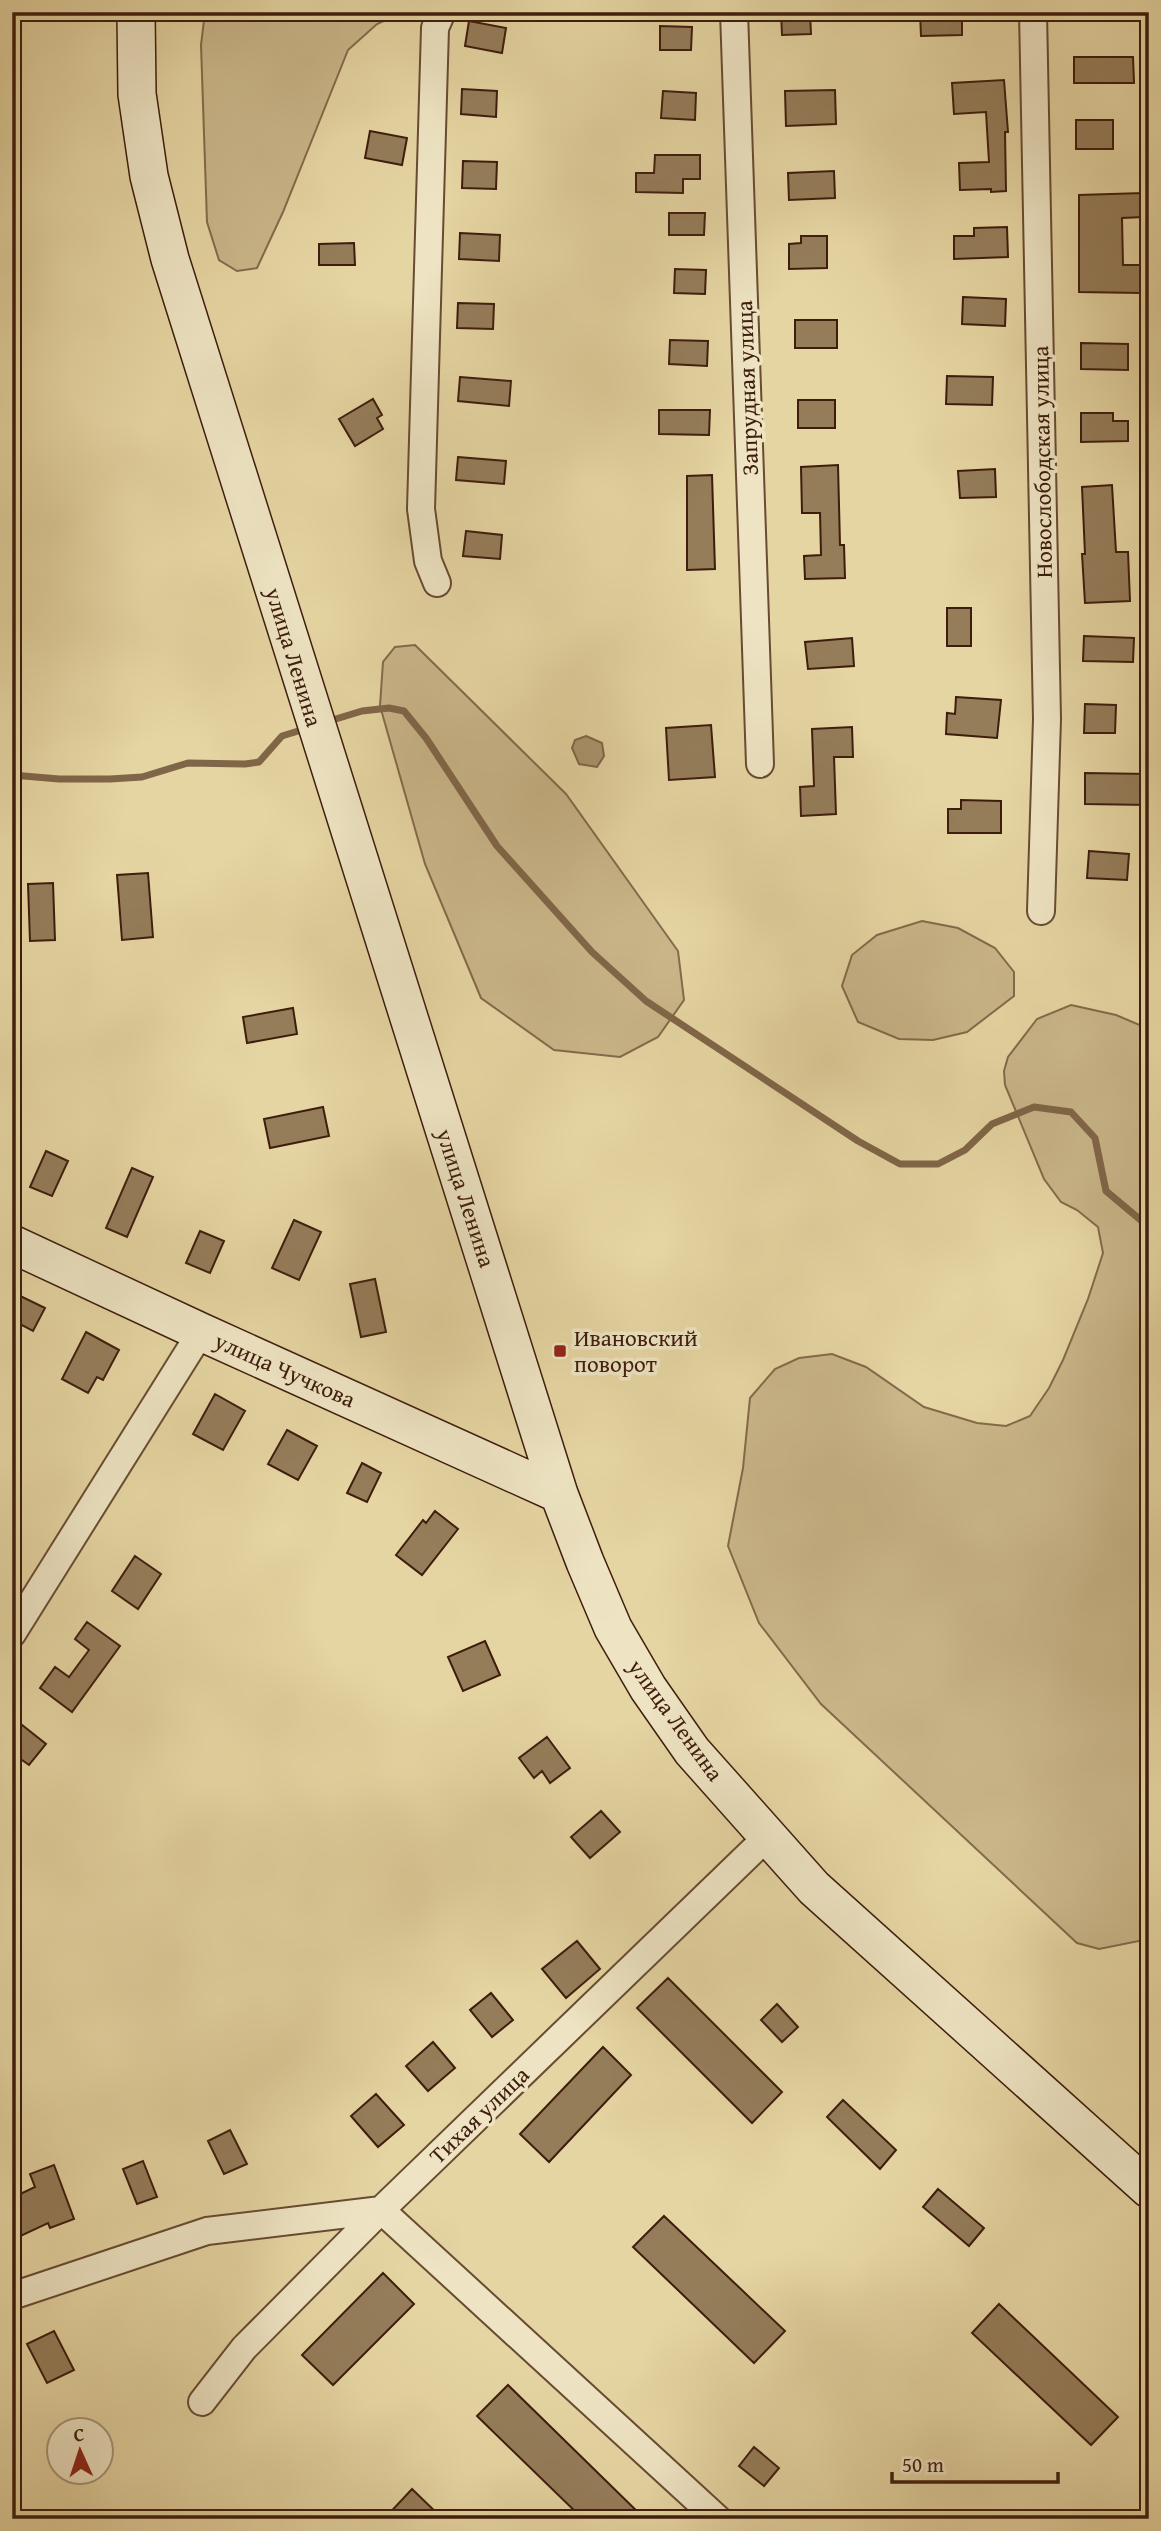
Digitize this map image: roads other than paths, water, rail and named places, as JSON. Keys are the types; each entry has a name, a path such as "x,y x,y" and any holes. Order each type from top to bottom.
{"main road":[{"name":"улица Ленина","path":"136,12 137,94 149,176 170,259 559,1494 613,1628 648,1688 692,1751 814,1888 1149,2189"},
{"name":"улица Чучкова","path":"12,1244 559,1494"}],"street":[{"path":"437,583 428,561 421,509 435,28 442,12"},
{"name":"Запрудная улица","path":"734,12 761,764"},
{"name":"Новослободская улица","path":"1033,12 1047,719 1041,911"},
{"path":"12,1634 201,1332"},
{"name":"Тихая улица","path":"202,2402 243,2348 381,2210 767,1837"},
{"path":"12,2296 207,2231 381,2210 718,2519"}],"waterway":[{"path":"326,722 362,711 389,708 404,711 426,738 497,846 592,952 646,1001 858,1141 900,1164 938,1164 965,1150 992,1124 1034,1107 1071,1112 1095,1138 1106,1191 1149,1227"},
{"path":"12,775 110,779 142,777 188,763 259,762 282,736 308,728"}],"place":[{"name":"Ивановский поворот","path":"560,1351"}]}
